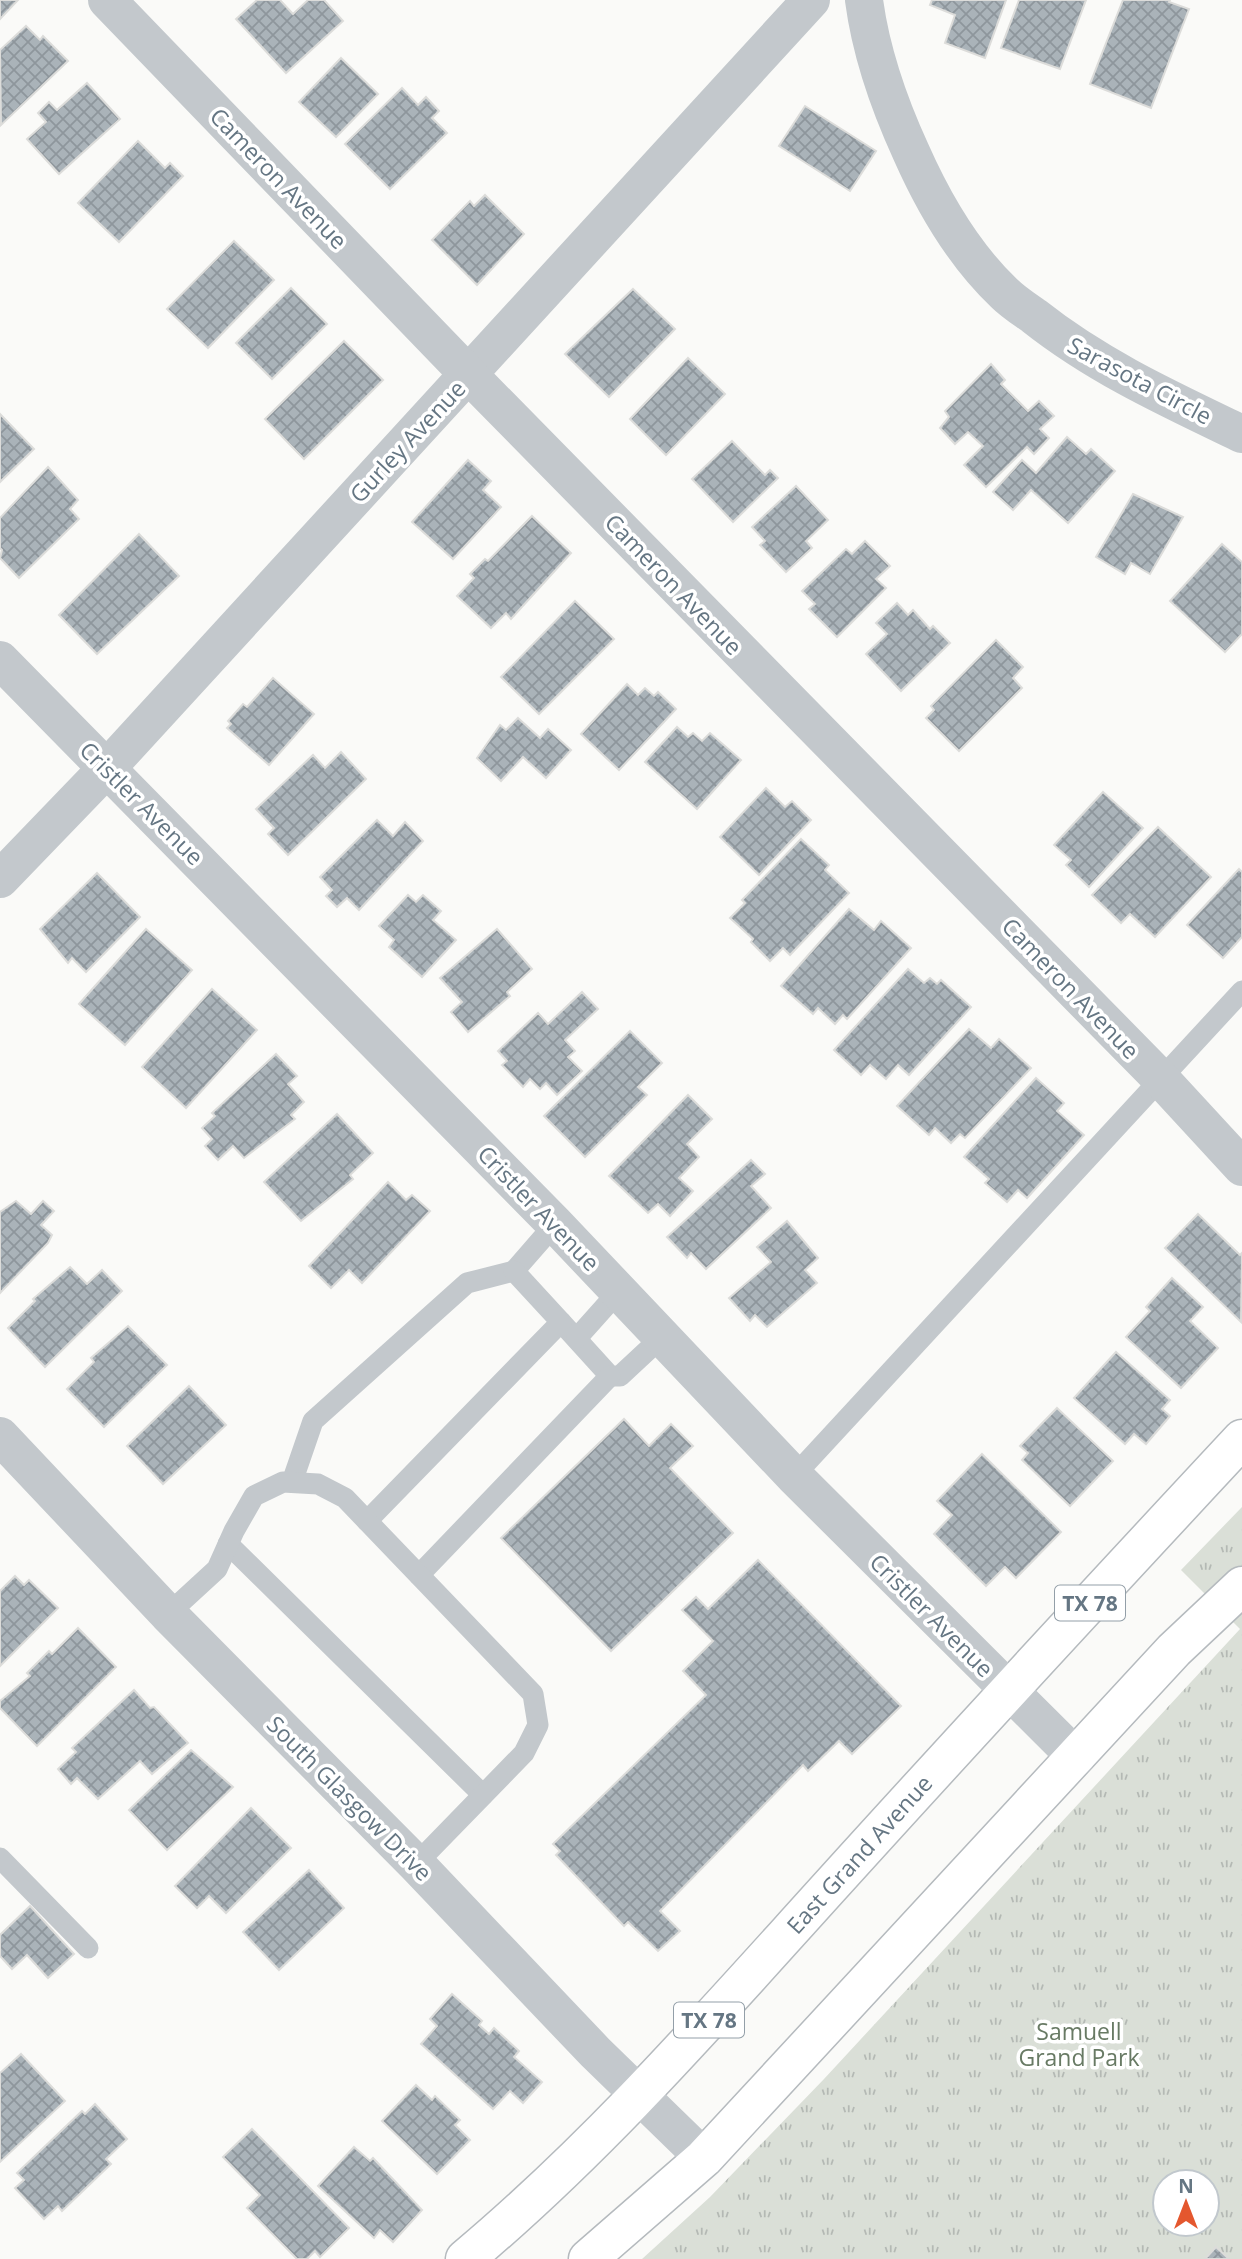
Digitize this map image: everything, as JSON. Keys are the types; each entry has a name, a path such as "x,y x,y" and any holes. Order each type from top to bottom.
{"main road":[{"name":"East Grand Avenue","path":"465,2259 640,2095 1242,1439"},
{"path":"588,2259 704,2158 1174,1650 1242,1586"}],"street":[{"name":"Cameron Avenue","path":"107,0 468,374 1160,1078 1242,1167"},
{"name":"Gurley Avenue","path":"0,879 108,767 811,0"},
{"name":"Sarasota Circle","path":"864,0 867,24 891,110 930,195 964,248 1004,294 1065,341 1134,383 1242,434"},
{"name":"Cristler Avenue","path":"0,660 555,1224 794,1476 1076,1757"},
{"name":"South Glasgow Drive","path":"0,1436 168,1614 416,1864 595,2052 704,2158"}],"lane":[{"path":"794,1476 1242,991"},
{"path":"292,1482 313,1421 467,1283 514,1271 555,1224"},
{"path":"514,1271 610,1376"},
{"path":"577,1338 619,1291"},
{"path":"368,1521 561,1322"},
{"path":"419,1575 610,1376 620,1376 663,1336"},
{"path":"168,1614 217,1569 254,1496 283,1482 318,1484 345,1498 368,1521 533,1693 538,1725 524,1753 416,1864"},
{"path":"228,1544 483,1795"},
{"path":"0,1858 88,1948"}],"green space":[{"name":"Samuell Grand Park","path":"1242,1507 1242,2259 642,2259 710,2197 824,2079 1240,1629 1181,1570"}],"building":[{"path":"0,0 18,0 0,19"},
{"path":"257,0 280,0 293,14 308,0 324,0 343,21 286,73 236,19"},
{"path":"932,0 1006,0 985,58 945,43 955,15 930,5"},
{"path":"1019,0 1086,0 1060,69 1001,48"},
{"path":"1123,0 1170,0 1169,2 1189,9 1151,108 1090,84"},
{"path":"26,26 40,40 43,36 68,61 1,125 0,50"},
{"path":"341,58 378,94 336,137 299,102"},
{"path":"87,83 120,119 59,174 27,139 46,122 38,113 49,102 57,110"},
{"path":"402,88 418,105 426,97 439,111 432,118 447,133 390,189 345,144"},
{"path":"805,106 876,151 850,191 779,146"},
{"path":"138,141 165,168 170,163 183,176 119,242 78,203"},
{"path":"485,195 524,234 477,285 432,240 470,201 474,206"},
{"path":"234,241 274,280 208,348 167,309"},
{"path":"291,288 327,324 272,379 236,343"},
{"path":"633,289 675,329 609,397 565,354"},
{"path":"344,341 383,380 304,459 265,419"},
{"path":"688,358 725,394 666,455 630,419"},
{"path":"991,364 1005,380 1001,384 1028,411 1039,401 1054,416 1040,429 1049,438 1034,454 1027,447 986,487 964,465 983,446 968,432 955,444 940,428 949,417 945,411"},
{"path":"0,414 34,449 0,482"},
{"path":"1067,437 1086,454 1091,449 1115,471 1068,523 1031,490 1013,510 993,492 1022,460 1036,473"},
{"path":"732,441 765,475 770,470 778,478 733,522 692,479"},
{"path":"468,460 491,481 483,490 501,507 453,559 412,522"},
{"path":"48,467 78,500 70,509 79,519 19,578 0,558 0,518"},
{"path":"796,486 828,520 806,541 812,548 786,572 760,545 765,541 752,527"},
{"path":"1133,494 1183,517 1150,574 1131,563 1125,574 1096,557"},
{"path":"532,516 571,553 511,619 506,613 491,628 457,596 474,578 470,574 485,559 488,561"},
{"path":"139,534 179,576 97,654 59,615"},
{"path":"865,541 890,566 876,579 886,588 837,637 809,609 815,604 802,591 846,549 852,554"},
{"path":"1222,544 1242,562 1242,634 1225,652 1170,601"},
{"path":"575,601 614,639 539,714 501,677"},
{"path":"897,603 908,615 913,610 930,629 933,626 950,643 901,691 866,654 887,634 876,623"},
{"path":"996,640 1023,667 1013,678 1022,688 959,751 926,718 934,710 931,706"},
{"path":"273,678 314,714 269,765 227,728 231,724 228,721 243,704 247,707"},
{"path":"627,684 638,695 645,688 654,696 658,692 676,709 619,770 581,734"},
{"path":"518,718 540,738 548,729 571,750 546,778 523,757 501,781 477,758 500,725 506,730"},
{"path":"677,727 688,737 693,733 702,741 710,733 741,760 697,809 645,762"},
{"path":"341,752 366,779 288,855 268,834 274,828 256,809 313,755 325,768"},
{"path":"766,788 785,807 792,801 811,820 759,875 720,837"},
{"path":"1103,792 1143,828 1089,887 1066,865 1071,860 1054,845"},
{"path":"377,820 393,836 405,822 423,841 359,910 347,898 337,907 326,896 332,890 320,877"},
{"path":"1158,827 1211,877 1155,937 1130,914 1121,923 1092,895"},
{"path":"801,839 829,865 825,870 849,893 790,955 783,948 770,961 751,942 753,939 730,918 745,903 742,900"},
{"path":"1239,869 1242,872 1242,937 1223,958 1187,925"},
{"path":"97,873 140,917 86,972 72,958 68,963 40,929"},
{"path":"408,895 416,902 423,895 441,911 433,920 456,940 422,977 389,947 394,940 379,926"},
{"path":"849,909 874,930 881,921 911,948 847,1019 843,1015 835,1024 818,1008 813,1014 781,986"},
{"path":"146,929 192,970 125,1045 79,1004"},
{"path":"497,929 532,969 507,992 510,996 468,1032 451,1012 462,1002 440,978"},
{"path":"908,969 924,983 930,978 937,984 941,980 971,1007 909,1075 898,1065 886,1079 870,1065 861,1075 834,1050"},
{"path":"212,989 257,1030 186,1108 142,1067"},
{"path":"582,992 598,1009 565,1040 575,1051 568,1057 582,1071 557,1095 546,1083 540,1089 530,1079 523,1087 502,1065 507,1061 498,1051 538,1013 548,1024"},
{"path":"969,1029 991,1048 999,1039 1031,1068 965,1138 960,1134 951,1143 935,1128 929,1135 897,1106"},
{"path":"630,1031 662,1063 638,1087 647,1095 585,1157 544,1116"},
{"path":"276,1054 297,1076 288,1084 304,1102 291,1115 295,1119 244,1158 233,1146 218,1160 205,1146 212,1139 202,1128 215,1116 212,1113"},
{"path":"1036,1078 1064,1103 1057,1111 1084,1135 1027,1198 1018,1190 1007,1202 985,1183 989,1179 964,1157"},
{"path":"688,1095 712,1119 687,1144 699,1157 679,1178 693,1191 670,1216 658,1204 648,1213 609,1176"},
{"path":"337,1114 373,1153 350,1175 353,1179 301,1221 264,1182"},
{"path":"751,1160 765,1174 751,1186 771,1208 706,1269 691,1253 687,1258 667,1237"},
{"path":"388,1182 406,1200 412,1195 430,1211 362,1283 349,1270 331,1288 309,1266"},
{"path":"16,1201 31,1214 43,1201 54,1211 41,1225 52,1235 48,1243 0,1293 0,1212"},
{"path":"1198,1214 1240,1255 1242,1253 1241,1322 1165,1248"},
{"path":"787,1221 818,1258 805,1270 817,1283 767,1327 755,1315 750,1321 729,1298 771,1262 757,1247"},
{"path":"70,1267 87,1284 102,1270 122,1291 45,1367 8,1328 35,1301 33,1299"},
{"path":"1172,1278 1203,1307 1190,1321 1218,1348 1181,1388 1126,1337 1150,1311 1146,1307"},
{"path":"128,1326 167,1365 104,1427 67,1389 94,1362 91,1358"},
{"path":"1116,1352 1170,1400 1162,1409 1170,1416 1146,1444 1134,1434 1125,1444 1074,1398"},
{"path":"189,1386 226,1425 163,1484 127,1446"},
{"path":"1057,1408 1113,1461 1070,1506 1022,1460 1028,1453 1020,1446"},
{"path":"624,1419 649,1446 671,1424 693,1446 670,1468 733,1533 611,1651 501,1538"},
{"path":"982,1454 1061,1532 1016,1578 1005,1567 986,1586 934,1534 952,1515 937,1501"},
{"path":"758,1560 901,1706 852,1754 839,1741 808,1771 803,1765 660,1911 680,1931 658,1951 628,1922 624,1926 556,1855 560,1851 553,1844 706,1695 683,1671 713,1641 682,1610 696,1597 708,1609"},
{"path":"15,1576 24,1585 29,1580 58,1608 0,1666 0,1591"},
{"path":"78,1628 116,1667 37,1746 0,1708 0,1701 30,1676 27,1673 49,1651 52,1654"},
{"path":"134,1690 188,1743 152,1774 140,1761 98,1799 77,1778 71,1784 58,1769 76,1752 72,1748"},
{"path":"191,1750 233,1787 167,1850 129,1810"},
{"path":"251,1808 291,1848 226,1913 209,1896 197,1908 175,1886"},
{"path":"309,1870 344,1908 279,1970 243,1932"},
{"path":"30,1906 74,1954 48,1978 27,1955 12,1969 0,1956 0,1935"},
{"path":"452,1994 482,2021 479,2025 489,2034 494,2028 519,2051 514,2057 542,2082 523,2103 510,2091 493,2109 421,2044 437,2026 430,2019"},
{"path":"21,2054 65,2101 0,2162 0,2073"},
{"path":"416,2085 432,2100 435,2096 460,2120 455,2125 470,2140 437,2174 382,2121"},
{"path":"95,2104 127,2139 106,2159 111,2164 62,2211 58,2206 44,2219 15,2188 24,2180 17,2173 82,2111 85,2114"},
{"path":"252,2129 349,2228 320,2257 315,2251 307,2259 297,2259 247,2208 260,2195 223,2157"},
{"path":"354,2147 370,2161 373,2158 422,2210 393,2242 380,2230 374,2238 318,2186"},
{"path":"1216,2247 1229,2259 1205,2259"}]}
